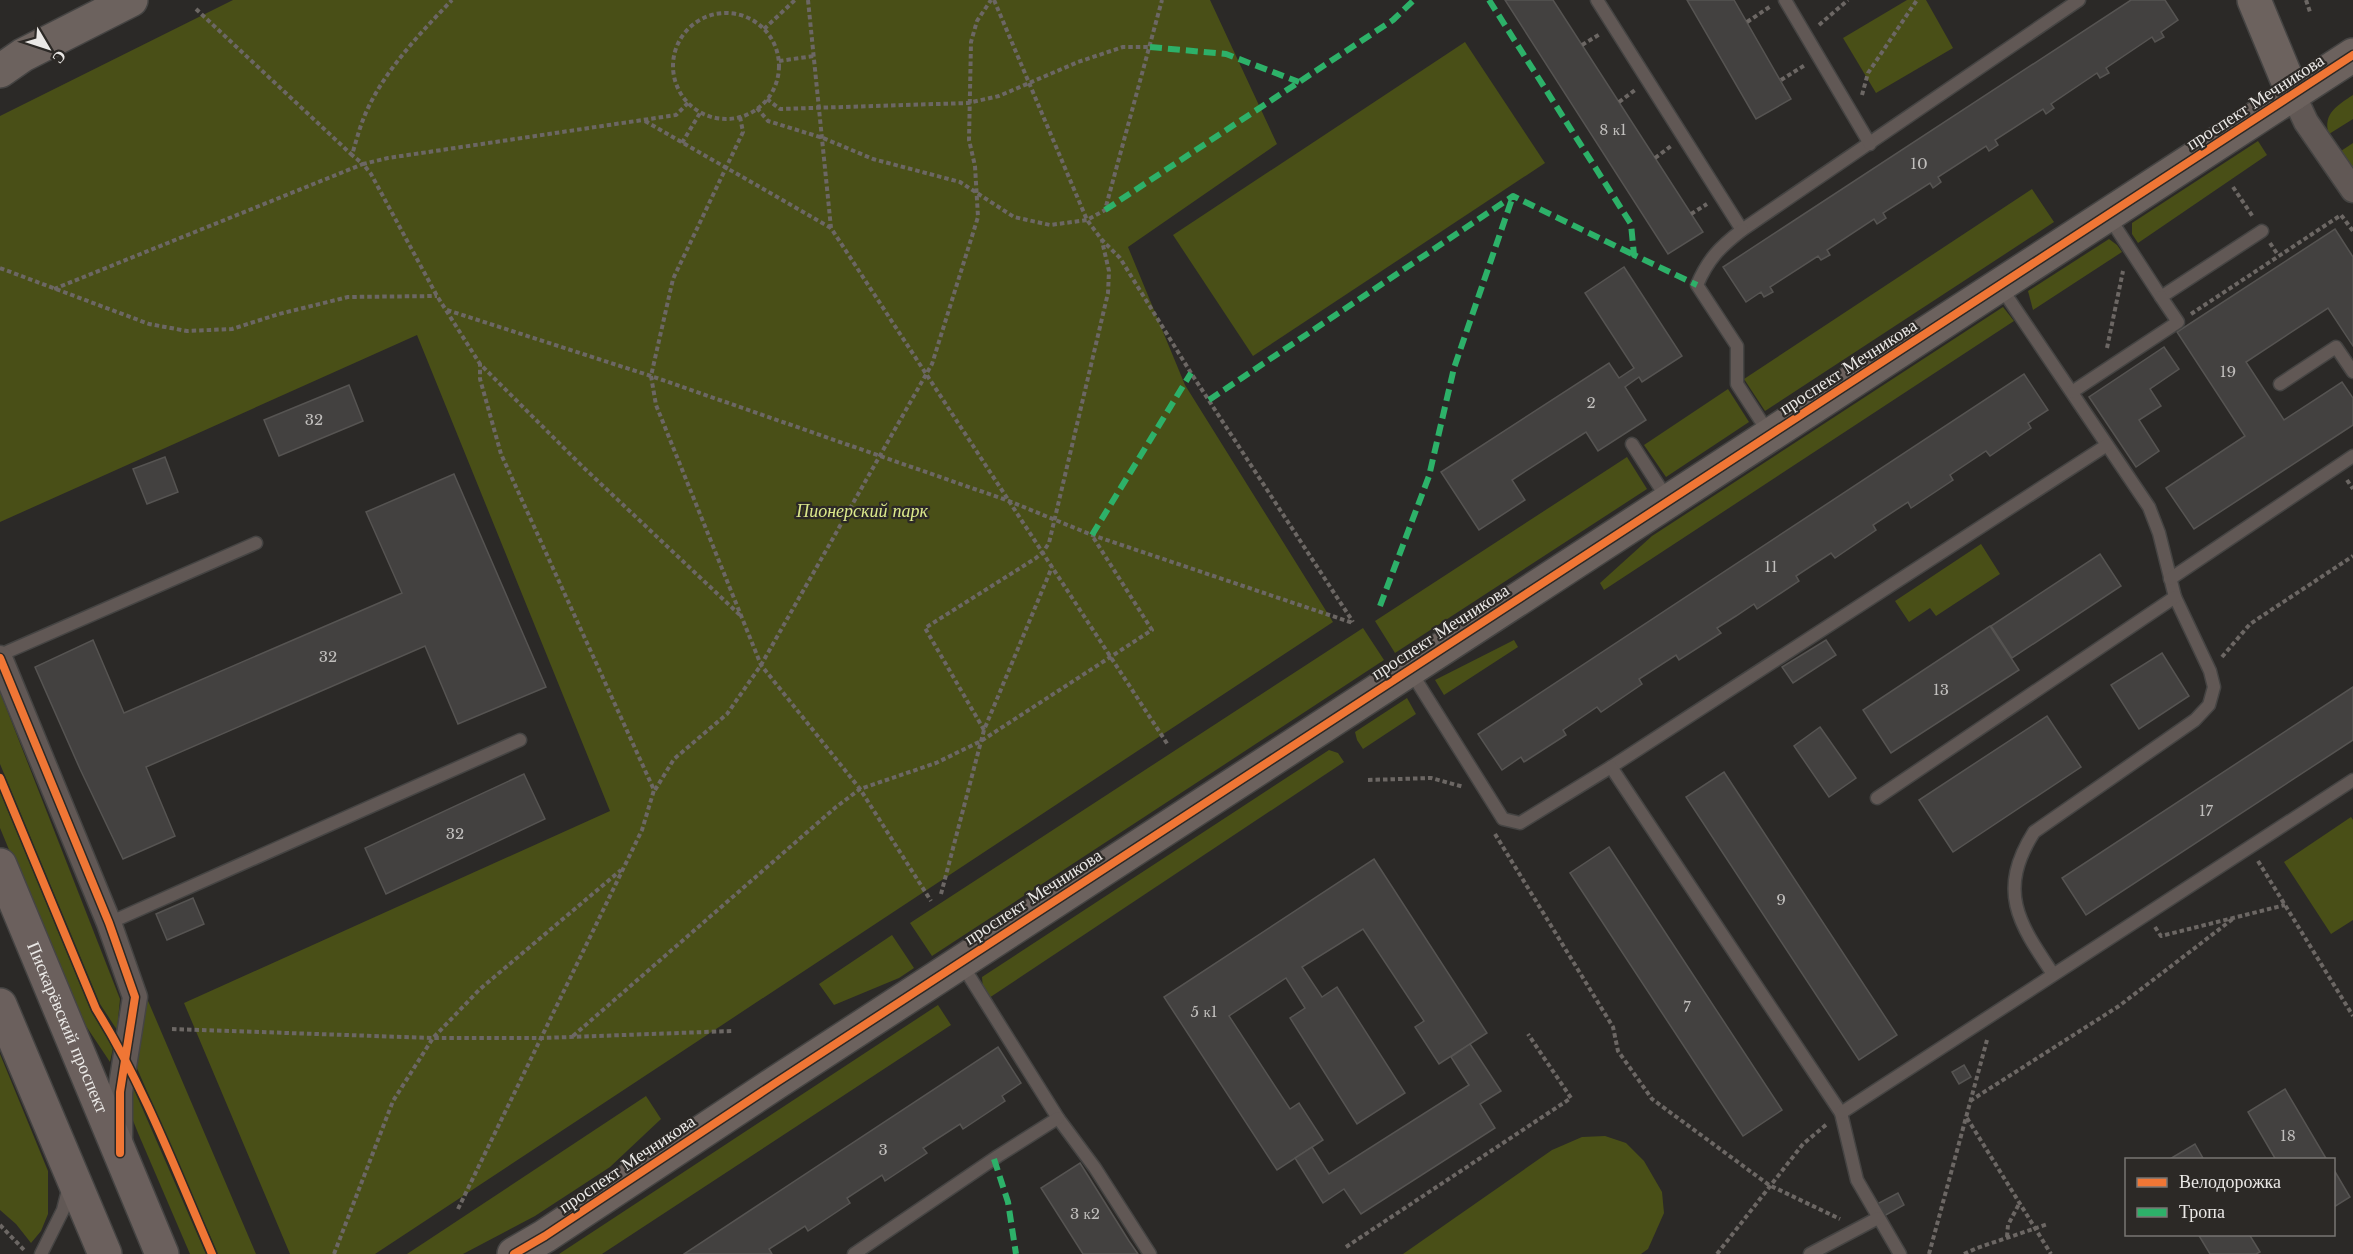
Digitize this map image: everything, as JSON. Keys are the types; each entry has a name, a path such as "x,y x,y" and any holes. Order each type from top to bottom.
{"main road":[{"name":"Пискарёвский проспект","path":"0,865 162,1254"},
{"path":"0,1005 105,1254"}],"street":[{"path":"0,42 86,0"},
{"path":"0,71 23,55 131,0"},
{"path":"2254,0 2306,122 2353,190"},
{"name":"проспект Мечникова","path":"514,1254 534,1245 960,963 2353,55"},
{"path":"0,657 109,923 135,997 120,1092 120,1153"}],"lane":[{"path":"1598,0 1742,230"},
{"path":"1785,0 1870,144"},
{"path":"1770,435 1737,384 1737,346 1697,285 1705,267 1719,248 1742,230 2079,0"},
{"path":"2072,392 2178,322 2108,216"},
{"path":"2161,297 2262,231"},
{"path":"2000,286 2149,507 2159,533 2175,597 2210,671 2214,687 2209,705 2195,720 2034,832 2022,853 2015,876 2015,902 2027,936 2053,974"},
{"path":"2280,384 2336,346 2353,372"},
{"path":"1632,444 1669,501"},
{"path":"1410,670 1503,819 1520,823 2107,445"},
{"path":"2170,579 2353,456"},
{"path":"0,657 256,543"},
{"path":"1877,798 2175,597"},
{"path":"109,923 520,740"},
{"path":"1611,766 1841,1113 1857,1179 1899,1254"},
{"path":"1841,1113 2353,780"},
{"path":"960,963 1058,1118 1095,1168 1150,1254"},
{"path":"854,1254 1058,1118"},
{"path":"41,1254 63,1209 72,1176"},
{"path":"1810,1254 1878,1218"}],"path":[{"path":"352,155 369,105 396,64 452,0"},
{"path":"764,29 795,0"},
{"path":"808,0 831,228"},
{"path":"447,310 651,376 880,456 1009,501 1092,535 1353,623 1191,373 1120,258 1101,240 1087,220 993,0 977,21 971,42 969,140 978,193 978,217 932,364 926,376 880,456 761,664 727,714 674,759 654,790 642,830 458,1209"},
{"path":"757,108 768,121 823,138 873,159 960,182 1014,218 1050,225 1087,220 1105,210 1162,0"},
{"path":"1806,36 1848,0"},
{"path":"1855,119 1868,73 1917,0"},
{"path":"2306,0 2310,12"},
{"path":"1747,22 1772,6"},
{"path":"196,9 363,164 371,174 437,296 480,364 583,467 742,617"},
{"path":"727,12 741,14 764,29 771,38 779,61 777,82 767,99 757,108 740,117 719,119 700,113 688,103 679,92 672,65 674,51 688,27 706,16 727,12"},
{"path":"767,99 780,109 968,103 999,96 1078,62 1123,47 1150,47"},
{"path":"779,61 814,56"},
{"path":"1781,80 1818,56"},
{"path":"53,290 363,164 388,158 676,115 688,103"},
{"path":"682,143 700,113"},
{"path":"740,117 743,132 673,279 651,376 656,405 761,664 860,789 931,901"},
{"path":"643,120 831,228 1168,745"},
{"path":"2178,322 2341,215 2353,231"},
{"path":"984,730 925,628 1043,552 1050,543 1108,293 1108,271 1101,240"},
{"path":"0,268 53,290 149,324 187,331 232,328 348,297 437,296"},
{"path":"2094,377 2109,345 2124,269"},
{"path":"480,364 480,379 501,454 654,790"},
{"path":"573,1036 836,807 860,789 936,763 981,741 1152,630 1092,535"},
{"path":"2210,671 2250,624 2353,556"},
{"path":"941,894 984,730 1052,566"},
{"path":"1368,780 1431,778 1467,788 1461,778"},
{"path":"1491,828 1613,1027 1618,1051 1652,1099 1769,1185 1860,1228"},
{"path":"2250,847 2353,1016"},
{"path":"334,1254 393,1101 433,1038 480,989 623,868"},
{"path":"2145,915 2161,936 2285,905"},
{"path":"1970,1101 2119,1006 2234,918"},
{"path":"1929,1254 1994,1013"},
{"path":"172,1029 433,1038 543,1038 732,1031"},
{"path":"1346,1247 1571,1098 1528,1034"},
{"path":"1717,1254 1803,1144 1841,1113"},
{"path":"1966,1117 2037,1227 2051,1254"},
{"path":"2007,1237 2008,1225 2020,1202"},
{"path":"1964,1254 2048,1224"},
{"path":"0,1225 26,1254"}],"green space":[{"name":"Пионерский парк","path":"233,0 1210,0 1277,144 1128,247 1185,385 1333,622 375,1254 290,1254 184,1003 610,811 417,335 0,522 0,116"},
{"path":"1907,0 1926,0 1953,48 1876,93 1843,38"},
{"path":"1465,42 1545,163 1253,356 1173,235"},
{"path":"2353,95 2353,119 2329,134 2328,121 2333,111"},
{"path":"2258,141 2267,155 2138,243 2132,234 2132,223"},
{"path":"2353,143 2353,169 2341,151"},
{"path":"2032,189 2054,222 1765,411 1744,379"},
{"path":"2109,239 2122,252 2033,310 2028,291"},
{"path":"2003,307 2014,321 1604,590 1600,583 1652,536"},
{"path":"1728,389 1749,422 1666,477 1644,445"},
{"path":"1627,457 1647,489 1395,653 1375,621"},
{"path":"1981,544 2000,574 1936,616 1930,608 1909,622 1895,601"},
{"path":"1363,628 1384,660 932,956 910,923"},
{"path":"1514,640 1518,647 1444,695 1435,680"},
{"path":"0,692 120,999 117,1030 100,1004 0,764"},
{"path":"1407,698 1416,714 1363,749 1355,732"},
{"path":"1329,750 1338,753 1344,762 989,998 983,989 982,977"},
{"path":"0,792 91,1011 113,1048 110,1062 76,1011 0,828"},
{"path":"2351,817 2353,820 2353,920 2331,934 2284,862"},
{"path":"892,935 914,968 899,978 834,1005 819,984"},
{"path":"143,989 256,1254 218,1254 136,1066 142,1030"},
{"path":"938,1005 951,1025 602,1254 559,1254"},
{"path":"0,1054 48,1171 48,1214 41,1231 31,1243 16,1224 0,1210"},
{"path":"133,1087 206,1254 190,1254 132,1118"},
{"path":"646,1096 661,1119 610,1167 535,1216 463,1254 407,1254"},
{"path":"1605,1136 1626,1143 1644,1161 1662,1192 1664,1213 1648,1249 1641,1254 1403,1254 1552,1150 1582,1137"}],"building":[{"path":"1505,0 1553,0 1703,232 1668,254"},
{"path":"1687,0 1734,0 1791,99 1756,119"},
{"path":"2131,0 2165,0 2178,20 2161,32 2164,37 2155,42 2152,37 2106,68 2109,73 2100,78 2097,73 2051,104 2054,108 2046,114 2043,109 1995,140 1998,145 1989,151 1986,146 1938,177 1941,182 1933,188 1930,183 1883,213 1886,218 1877,224 1874,219 1827,250 1830,255 1821,260 1818,256 1770,287 1773,292 1764,297 1761,292 1746,302 1723,267"},
{"path":"2335,229 2353,257 2353,346 2328,308 2246,362 2284,420 2342,382 2353,398 2353,425 2194,529 2166,488 2245,436 2177,332"},
{"path":"1624,267 1682,356 1642,382 1639,377 1625,387 1646,420 1598,451 1586,432 1512,480 1525,500 1479,530 1441,472 1609,363 1619,378 1634,368 1585,293"},
{"path":"2164,347 2179,369 2150,389 2161,406 2139,420 2159,451 2136,467 2089,397"},
{"path":"2024,374 2048,410 2028,423 2031,428 1990,456 1986,451 1950,475 1953,480 1911,508 1908,502 1873,525 1876,530 1835,558 1831,553 1796,576 1799,581 1757,609 1754,604 1717,628 1721,633 1679,660 1676,655 1639,679 1642,684 1601,712 1597,707 1563,730 1566,735 1524,762 1521,757 1502,770 1478,734"},
{"path":"349,385 363,421 279,456 264,420"},
{"path":"165,457 178,492 147,504 133,469"},
{"path":"454,474 546,687 458,724 425,646 146,767 175,836 123,859 35,667 93,640 124,713 402,593 366,512"},
{"path":"2100,554 2121,586 2012,658 1991,626"},
{"path":"1990,626 2019,670 1891,753 1863,710"},
{"path":"1826,640 1836,655 1793,683 1782,667"},
{"path":"2162,653 2189,696 2139,729 2111,685"},
{"path":"2353,687 2353,740 2086,915 2062,878"},
{"path":"2047,716 2081,767 1953,852 1919,800"},
{"path":"1820,727 1856,778 1829,797 1794,746"},
{"path":"1724,772 1897,1035 1859,1060 1686,797"},
{"path":"524,774 545,819 386,894 365,848"},
{"path":"1609,847 1782,1110 1743,1136 1570,873"},
{"path":"1374,859 1487,1033 1439,1064 1415,1027 1424,1021 1363,929 1302,967 1322,997 1337,987 1405,1093 1357,1124 1290,1018 1305,1008 1286,978 1229,1016 1290,1109 1299,1103 1323,1140 1277,1170 1164,997"},
{"path":"193,898 204,924 167,940 156,914"},
{"path":"1470,1044 1501,1091 1480,1104 1495,1128 1361,1214 1344,1189 1323,1203 1295,1158 1312,1147 1329,1174 1469,1085 1451,1057"},
{"path":"998,1047 1021,1083 1002,1096 1005,1101 963,1129 960,1124 923,1148 927,1153 885,1181 882,1175 847,1198 850,1203 808,1231 805,1226 769,1249 772,1254 684,1254"},
{"path":"1964,1065 1971,1077 1959,1084 1952,1072"},
{"path":"2285,1089 2326,1158 2275,1158 2248,1112"},
{"path":"2195,1144 2203,1158 2171,1158"},
{"path":"1080,1163 1138,1254 1083,1254 1041,1188"},
{"path":"2335,1172 2350,1197 2335,1206"},
{"path":"1898,1193 1904,1205 1884,1216 1877,1204"},
{"path":"2199,1236 2250,1236 2260,1252 2256,1254 2210,1254"}],"marked path":[{"path":"1105,210 1393,20 1414,0"},
{"path":"1489,0 1631,224 1634,255 1697,285"},
{"path":"1150,47 1226,54 1299,82"},
{"path":"1209,400 1513,196 1634,255"},
{"path":"1380,606 1429,476 1454,368 1513,196"},
{"path":"1092,535 1191,373"},
{"path":"994,1159 1008,1202 1016,1254"}],"cycle path":[{"path":"514,1254 545,1236 777,1082 2353,55"},
{"path":"0,658 109,923 135,997 120,1092 120,1153"},
{"path":"0,778 96,1009 144,1098 212,1254"}]}
